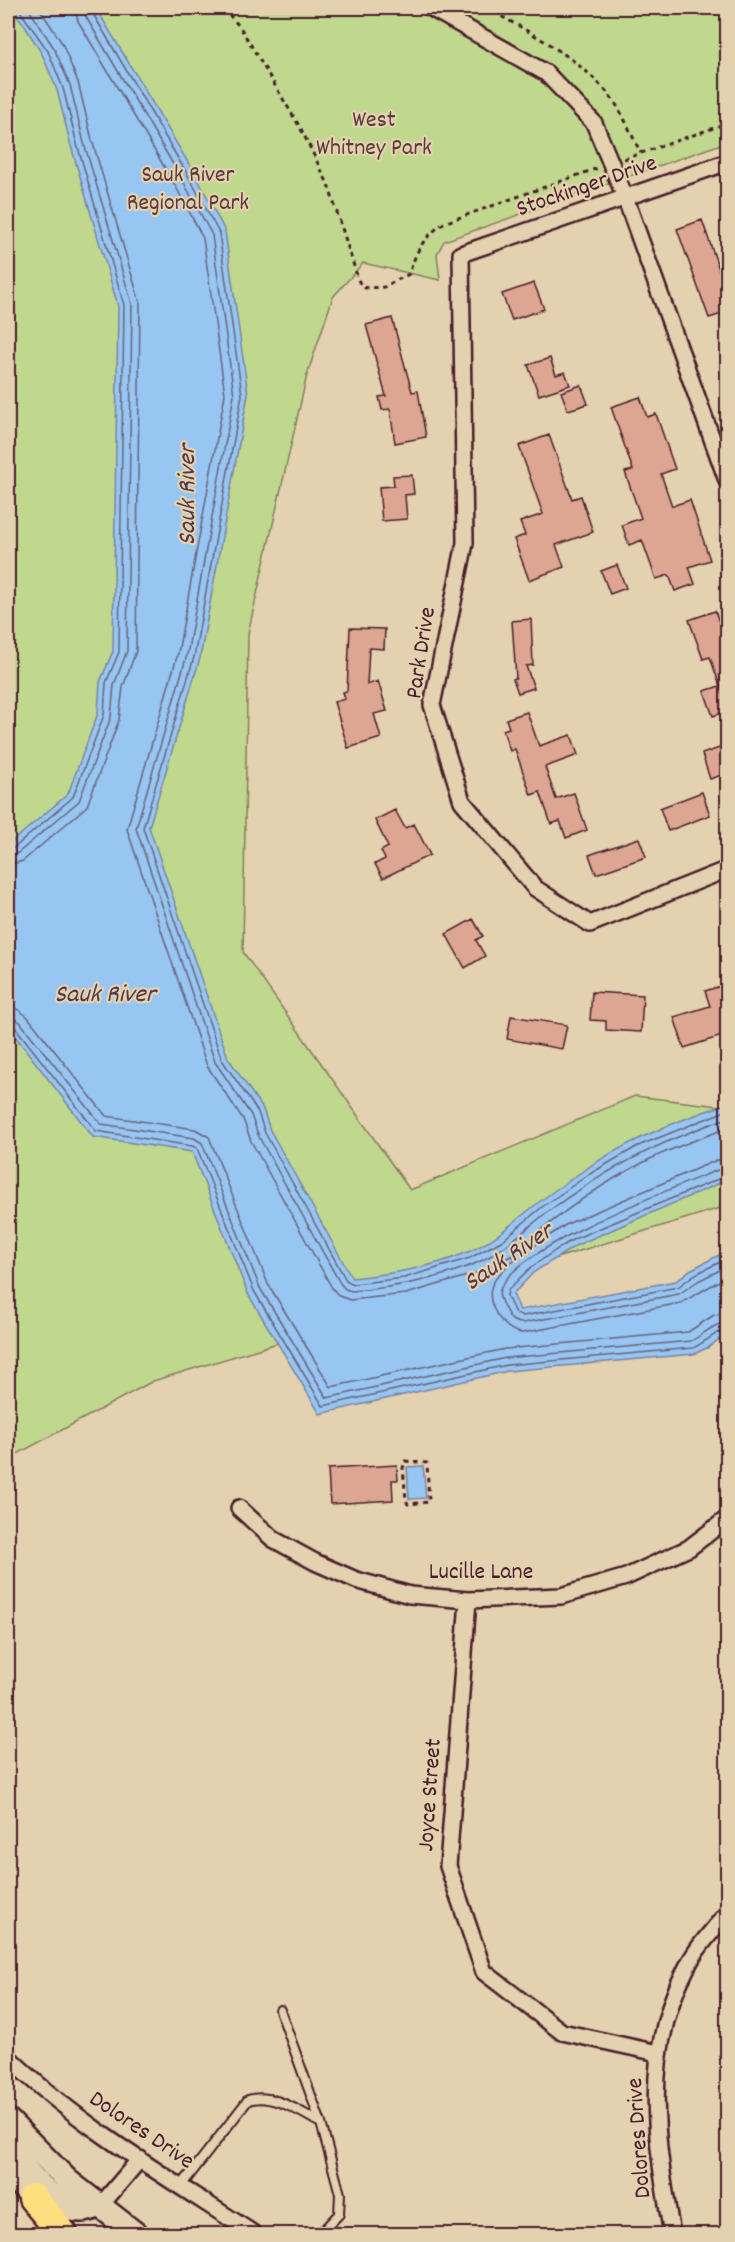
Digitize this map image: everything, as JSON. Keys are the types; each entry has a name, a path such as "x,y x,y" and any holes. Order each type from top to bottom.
{"highway":[{"path":"33,2198 63,2235"}],"street":[{"path":"431,8 546,73 594,123 625,197 728,483"},
{"name":"Stockinger Drive","path":"461,254 728,162"},
{"name":"Park Drive","path":"461,254 465,543 432,705 462,801 535,888 590,924 728,870"},
{"name":"Lucille Lane","path":"239,1508 273,1539 315,1562 356,1580 410,1595 468,1600 561,1596 626,1577 689,1548 728,1518"},
{"name":"Joyce Street","path":"468,1600 448,1866 484,1971 562,2032 658,2053"},
{"name":"Dolores Drive","path":"672,2235 656,2123 655,2084 658,2053 666,2017 687,1965 728,1912"},
{"name":"Dolores Drive","path":"8,2057 58,2102 254,2235"},
{"path":"8,2120 60,2174 136,2235"},
{"path":"8,2149 43,2186 69,2208 86,2211 100,2205 140,2159"},
{"path":"8,2174 72,2235"}],"lane":[{"path":"280,2010 321,2123 340,2194 339,2214 320,2235"},
{"path":"181,2186 248,2100 255,2098 285,2104 321,2123"}],"path":[{"path":"223,8 240,27 301,129 328,184 359,282 365,288 384,287 409,274 413,260 426,236 444,223 728,123"},
{"path":"486,8 525,30 590,73 612,98 641,153"},
{"path":"405,1461 427,1463 429,1502 408,1504 403,1468 405,1461"}],"green space":[{"name":"Sauk River Regional Park","path":"8,8 727,8 727,142 444,241 437,254 440,280 363,263 333,297 307,375 248,633 243,952 410,1190 635,1096 727,1107 727,1206 153,1381 8,1459"}],"water":[{"name":"Sauk River","path":"10,8 96,8 195,174 225,231 248,394 200,658 149,827 228,1058 263,1109 270,1130 352,1278 411,1270 468,1252 496,1236 560,1187 617,1150 671,1124 727,1104 727,1180 577,1245 534,1272 513,1294 520,1310 676,1281 690,1270 727,1251 727,1333 709,1347 694,1354 508,1371 320,1414 248,1294 192,1152 93,1137 8,1027 8,845 68,794 98,713 100,682 113,651 118,306 57,90 42,54 23,23"},
{"path":"423,1466 426,1498 409,1499 407,1467"}],"building":[{"path":"702,220 720,272 724,271 728,283 728,312 709,318 677,229"},
{"path":"534,283 544,309 512,320 502,294"},
{"path":"392,318 412,392 418,391 426,437 395,443 390,409 382,410 379,397 386,396 366,325"},
{"path":"550,358 556,375 565,372 570,385 539,395 528,365"},
{"path":"581,385 588,404 568,410 561,392"},
{"path":"640,397 647,417 656,414 675,469 661,474 672,506 690,500 710,560 689,567 695,584 675,591 669,575 656,579 642,540 629,545 622,525 641,518 625,472 633,470 611,407"},
{"path":"549,435 572,499 581,496 593,532 556,545 564,567 529,580 514,539 525,535 520,522 543,514 519,446"},
{"path":"412,475 414,494 405,495 407,519 382,521 379,487 394,486 393,476"},
{"path":"617,565 626,588 610,594 601,571"},
{"path":"715,611 728,646 728,711 713,716 704,691 720,686 710,657 703,659 689,620"},
{"path":"531,619 533,665 526,666 534,688 518,693 513,679 516,678 512,621"},
{"path":"350,628 385,629 384,649 369,648 367,685 378,681 387,711 374,714 381,738 348,748 334,702 345,699 343,692 347,691"},
{"path":"527,712 539,746 571,735 578,755 545,767 556,799 574,793 587,830 566,838 560,821 551,824 540,792 531,795 515,749 510,751 503,730 509,728 506,719"},
{"path":"728,745 728,773 710,779 702,754"},
{"path":"702,792 710,815 668,831 660,808"},
{"path":"395,810 405,828 414,824 430,855 383,878 375,864 385,859 381,851 388,847 375,820"},
{"path":"639,838 646,857 596,874 589,855"},
{"path":"473,919 483,936 476,940 485,956 465,968 446,934"},
{"path":"724,985 728,997 728,1013 722,1015 728,1034 684,1048 674,1017 710,1006 705,991"},
{"path":"592,992 643,995 641,1032 606,1030 606,1021 590,1020"},
{"path":"511,1016 567,1025 562,1049 507,1039"},
{"path":"397,1465 398,1480 392,1480 393,1500 330,1504 328,1469"}],"park label":[{"name":"West Whitney Park","path":"374,135"}]}
